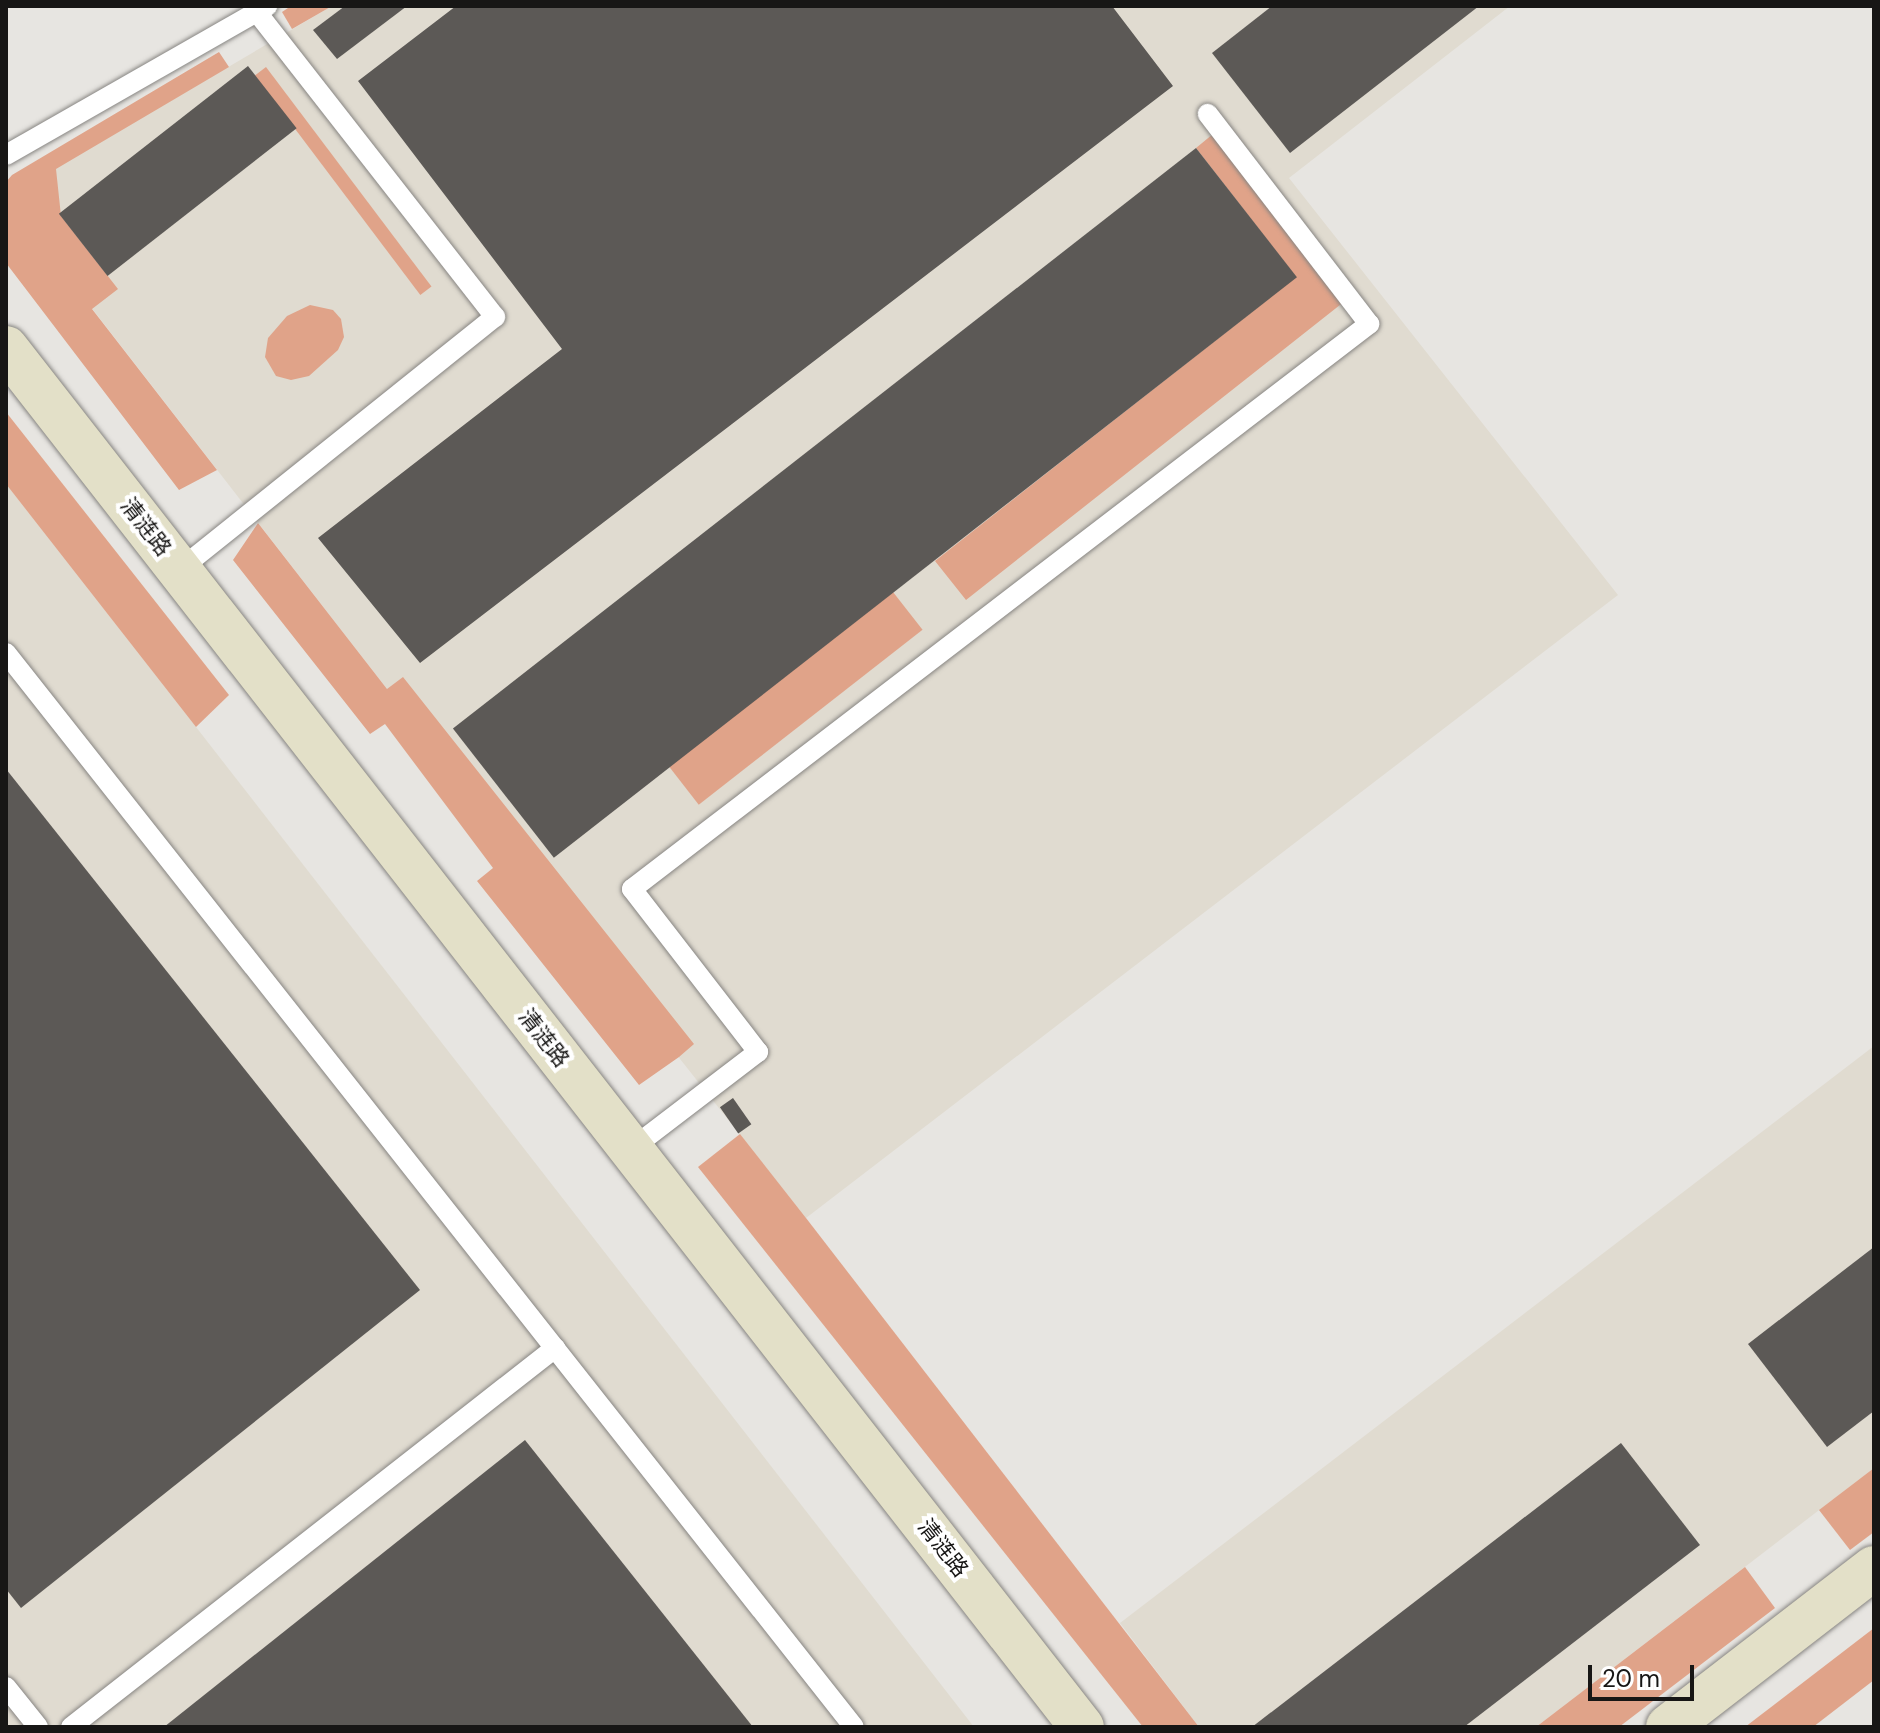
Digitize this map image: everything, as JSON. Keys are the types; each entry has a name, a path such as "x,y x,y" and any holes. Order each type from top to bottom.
{"street":[{"name":"清涟路","path":"6,348 1082,1727"},
{"path":"1668,1727 1874,1568"}],"lane":[{"path":"6,155 262,9 495,317 179,570"},
{"path":"631,1149 758,1052 632,889 1369,324 1208,114"},
{"path":"6,653 854,1727"},
{"path":"71,1727 555,1348"},
{"path":"6,1687 38,1727"}],"shaded area":[{"path":"291,6 332,6 292,29 282,12"},
{"path":"332,6 1510,6 1289,178 1618,595 806,1218 387,689 32,231 46,174"},
{"path":"219,52 229,67 56,169 61,216 118,289 92,309 217,470 179,490 6,263 6,182 12,175"},
{"path":"266,67 431,287 420,295 255,75"},
{"path":"1213,134 1345,301 966,600 935,561 1296,277 1196,148"},
{"path":"310,305 333,310 341,319 344,337 338,350 309,376 291,380 276,376 265,357 268,338 287,316"},
{"path":"6,412 229,695 196,727 6,484"},
{"path":"6,484 196,727 974,1727 6,1727"},
{"path":"258,523 387,689 403,677 694,1044 679,1057 639,1085 477,881 493,868 385,724 370,734 233,560"},
{"path":"893,592 923,630 699,805 669,767"},
{"path":"1874,1046 1874,1468 1536,1727 1199,1727 1120,1623"},
{"path":"740,1134 1199,1727 1143,1727 698,1167"},
{"path":"1874,1468 1874,1532 1850,1550 1819,1510"},
{"path":"1745,1567 1775,1608 1619,1727 1536,1727"},
{"path":"1874,1628 1874,1680 1813,1727 1745,1727"}],"building":[{"path":"345,6 407,6 337,59 313,30"},
{"path":"456,6 1112,6 1173,86 420,663 318,538 562,349 358,81"},
{"path":"1272,6 1479,6 1290,153 1212,53"},
{"path":"248,66 297,128 108,276 59,214"},
{"path":"1196,148 1297,277 554,858 453,729"},
{"path":"6,769 420,1290 21,1608 6,1589"},
{"path":"733,1098 751,1124 738,1133 720,1107"},
{"path":"1874,1247 1874,1411 1827,1447 1748,1344"},
{"path":"525,1440 753,1727 164,1727"},
{"path":"1621,1443 1700,1545 1464,1727 1252,1727"}]}
